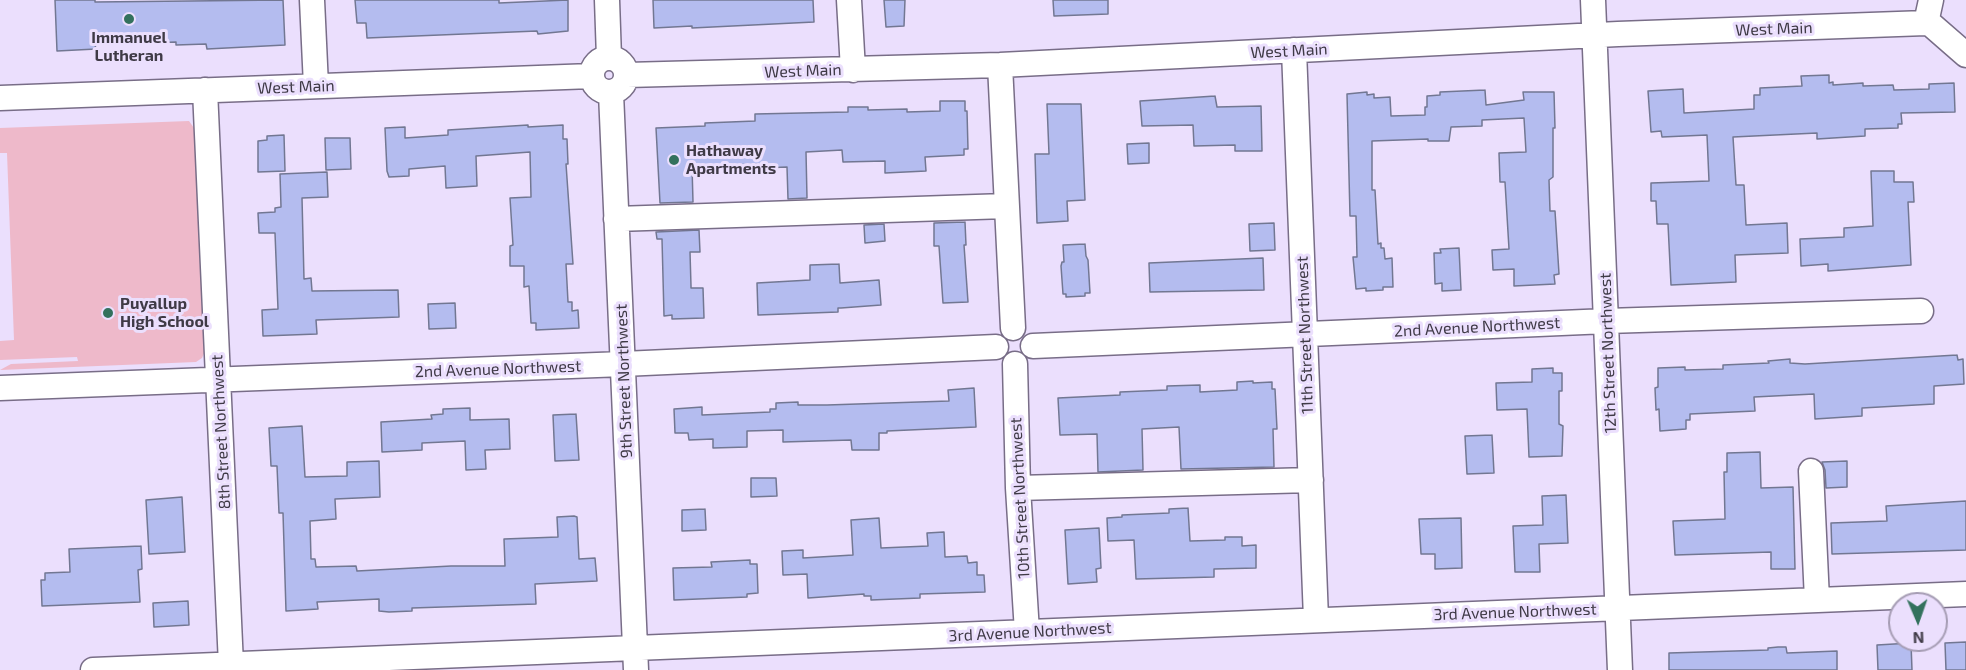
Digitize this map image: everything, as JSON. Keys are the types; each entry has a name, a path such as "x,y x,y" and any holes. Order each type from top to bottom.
{"street":[{"path":"312,0 316,86"},
{"path":"607,0 609,58"},
{"path":"849,0 853,70"},
{"name":"12th Street Northwest","path":"1593,0 1620,670"},
{"path":"1929,10 1966,55"},
{"name":"West Main","path":"619,84 853,70 1926,23 1929,10"},
{"name":"11th Street Northwest","path":"1294,50 1316,619"},
{"path":"609,58 622,63 619,84 598,88 592,76 597,63 609,58"},
{"path":"1000,65 1013,328"},
{"name":"West Main","path":"0,98 592,76"},
{"name":"9th Street Northwest","path":"619,84 616,219 635,659"},
{"name":"8th Street Northwest","path":"205,90 231,665"},
{"path":"616,219 1006,206"},
{"name":"2nd Avenue Northwest","path":"1033,346 1607,321 1921,311"},
{"path":"1013,328 1027,333 1033,346 1029,357 1023,363 1015,364 1007,363 1000,358 996,347 1000,334 1013,328"},
{"name":"2nd Avenue Northwest","path":"0,388 219,381 996,347"},
{"name":"10th Street Northwest","path":"1015,364 1018,488 1027,632"},
{"path":"1810,471 1817,600"},
{"path":"1018,488 1311,480"},
{"name":"3rd Avenue Northwest","path":"93,670 231,665 635,659 1027,632 1966,594"}],"shaded area":[{"path":"189,121 194,128 201,158 205,351 202,358 196,362 0,370 11,364 78,361 77,357 0,360 0,341 14,340 7,153 0,153 0,128"}],"building":[{"name":"Immanuel Lutheran","path":"55,0 95,0 95,2 283,0 285,45 207,49 206,44 176,45 176,42 95,45 96,49 57,51"},
{"path":"355,0 499,0 499,3 568,0 568,31 538,34 537,31 367,38 366,23 357,23"},
{"path":"653,0 813,0 814,22 654,28"},
{"path":"884,0 905,0 904,26 886,27"},
{"path":"1053,0 1108,0 1108,14 1054,16"},
{"path":"1829,75 1829,83 1833,82 1833,85 1863,83 1863,86 1893,85 1894,90 1929,89 1929,84 1954,83 1955,112 1901,113 1902,124 1898,124 1898,128 1865,129 1865,136 1817,139 1817,133 1733,137 1736,185 1744,185 1746,225 1787,223 1788,253 1735,255 1736,282 1671,285 1668,224 1657,224 1656,201 1651,201 1651,183 1709,181 1707,135 1662,137 1661,131 1651,132 1648,91 1683,89 1684,113 1754,109 1754,95 1760,95 1760,88 1802,86 1801,76"},
{"path":"1485,90 1486,105 1524,100 1523,92 1554,92 1553,177 1549,180 1550,211 1555,211 1559,274 1554,275 1555,284 1514,286 1514,269 1493,270 1492,250 1509,249 1505,182 1500,182 1499,153 1526,152 1524,118 1482,120 1482,126 1451,127 1449,141 1428,141 1428,139 1372,141 1372,190 1375,190 1378,244 1381,243 1381,248 1384,248 1385,259 1392,258 1393,287 1366,291 1366,288 1356,289 1353,257 1357,257 1356,216 1350,216 1347,94 1367,92 1367,95 1374,94 1374,98 1390,97 1391,116 1425,115 1427,96 1440,95 1440,92"},
{"path":"1215,96 1217,107 1261,106 1262,151 1235,151 1235,145 1194,146 1193,125 1142,126 1140,101"},
{"path":"940,101 965,101 968,149 964,149 964,155 925,157 926,171 885,173 885,161 843,162 842,150 806,152 807,198 788,199 787,167 763,168 763,164 692,166 693,202 660,203 656,128 755,121 755,114 848,112 848,107 868,107 868,110 907,109 907,112 940,111"},
{"path":"1047,104 1081,104 1085,200 1067,201 1068,221 1037,223 1035,154 1049,154"},
{"path":"528,125 528,127 563,125 563,139 567,139 568,164 566,164 573,264 566,264 568,302 572,302 572,311 578,310 579,328 536,330 536,323 531,323 529,286 524,287 524,266 510,266 510,246 513,245 510,198 531,197 530,152 476,156 477,186 446,188 445,166 409,169 409,176 389,177 387,171 385,128 405,127 405,138 448,135 448,130"},
{"path":"284,135 285,171 258,172 258,141 267,140 267,136"},
{"path":"325,138 350,138 351,169 326,170"},
{"path":"1149,143 1149,163 1128,164 1127,144"},
{"path":"1871,171 1894,171 1894,182 1913,182 1914,202 1908,202 1911,265 1828,271 1828,264 1801,266 1800,239 1844,237 1844,228 1873,226"},
{"path":"327,172 328,197 302,198 304,279 311,278 312,291 398,290 399,317 316,320 317,334 263,336 262,310 278,309 275,233 259,233 258,213 275,212 275,208 281,207 280,174"},
{"path":"965,222 966,245 964,245 968,302 943,303 939,246 934,246 934,223"},
{"path":"1274,223 1275,250 1250,251 1249,224"},
{"path":"884,224 885,241 865,243 864,225"},
{"path":"699,230 700,252 690,252 691,288 703,288 704,318 672,319 672,315 664,316 662,239 657,239 656,232"},
{"path":"1085,244 1090,293 1085,293 1085,296 1066,297 1066,294 1063,294 1061,266 1064,262 1063,245"},
{"path":"1459,248 1461,290 1442,291 1442,283 1435,284 1434,253 1441,253 1440,249"},
{"path":"1263,258 1264,290 1150,292 1149,263"},
{"path":"839,264 840,283 879,280 881,305 838,308 838,312 758,315 757,283 810,280 810,265"},
{"path":"455,303 456,328 429,329 428,304"},
{"path":"1957,355 1958,360 1963,359 1964,384 1934,386 1934,404 1862,408 1862,416 1815,419 1814,394 1754,397 1755,411 1690,414 1690,420 1686,420 1686,429 1660,431 1655,388 1658,387 1658,368 1723,369 1723,365 1769,363 1768,361 1790,359 1790,363 1805,364"},
{"path":"1553,368 1553,373 1562,373 1562,391 1559,391 1559,424 1563,426 1562,456 1529,457 1527,409 1497,410 1496,383 1532,382 1532,369"},
{"path":"1253,381 1253,383 1272,382 1272,389 1275,389 1277,429 1273,429 1274,467 1181,469 1179,427 1142,429 1143,470 1098,472 1097,434 1060,435 1058,398 1167,390 1167,386 1200,385 1200,392 1237,390 1237,382"},
{"path":"974,388 976,427 887,431 887,433 879,433 879,450 852,450 851,440 783,442 783,430 747,431 747,447 713,448 713,439 689,440 688,433 675,433 674,409 702,407 702,415 770,412 770,409 776,409 776,403 798,402 798,405 827,405 949,401 948,390"},
{"path":"470,408 470,420 509,419 510,449 485,450 486,469 466,470 465,441 422,443 422,450 382,452 381,422 432,419 431,415 443,414 443,409"},
{"path":"576,414 579,460 555,461 553,415"},
{"path":"302,426 305,477 347,476 347,462 379,461 380,497 335,499 336,519 310,521 311,559 315,559 316,567 356,566 357,571 451,566 505,566 504,539 558,537 557,517 574,516 577,517 579,559 595,558 597,581 535,584 536,604 412,608 412,611 389,612 379,611 379,599 317,602 318,609 286,611 283,513 279,513 277,466 271,466 269,428"},
{"path":"1492,435 1494,473 1467,474 1465,436"},
{"path":"1760,452 1761,488 1793,487 1795,569 1771,569 1771,552 1675,555 1673,521 1725,519 1724,472 1727,472 1727,453"},
{"path":"1847,461 1847,487 1826,488 1822,462"},
{"path":"751,478 776,478 777,496 751,497"},
{"path":"1566,495 1568,543 1539,544 1540,572 1515,572 1513,526 1543,525 1542,496"},
{"path":"182,497 185,552 149,554 146,500"},
{"path":"1966,501 1966,550 1832,554 1831,523 1887,521 1886,506"},
{"path":"1188,508 1190,541 1242,537 1242,546 1256,545 1256,568 1214,569 1214,577 1136,579 1134,540 1108,541 1107,518 1169,513 1169,509"},
{"path":"705,509 706,530 682,531 682,510"},
{"path":"879,518 881,548 928,546 927,533 944,532 945,557 967,556 968,563 977,562 977,575 984,575 985,592 920,594 920,598 871,600 871,596 864,596 864,594 808,598 807,574 783,575 782,551 803,550 803,558 853,555 851,520"},
{"path":"1461,518 1462,568 1435,569 1435,554 1421,554 1419,519"},
{"path":"1099,528 1101,568 1096,569 1097,582 1068,584 1065,530"},
{"path":"141,546 142,569 138,570 140,602 42,606 41,580 45,580 45,573 70,572 69,549"},
{"path":"750,560 750,564 757,564 758,593 747,594 747,597 674,600 673,568 712,567 711,562"},
{"path":"188,601 189,625 154,627 153,603"},
{"path":"1966,642 1966,670 1946,670 1945,652 1948,652 1948,643"},
{"path":"1888,644 1888,652 1911,652 1912,670 1878,670 1877,645"},
{"path":"1786,647 1787,653 1837,651 1837,670 1669,670 1669,653 1768,650 1768,648"}],"place":[{"name":"Immanuel Lutheran","path":"129,19"},
{"name":"Hathaway Apartments","path":"674,160"},
{"name":"Puyallup High School","path":"108,313"}]}
